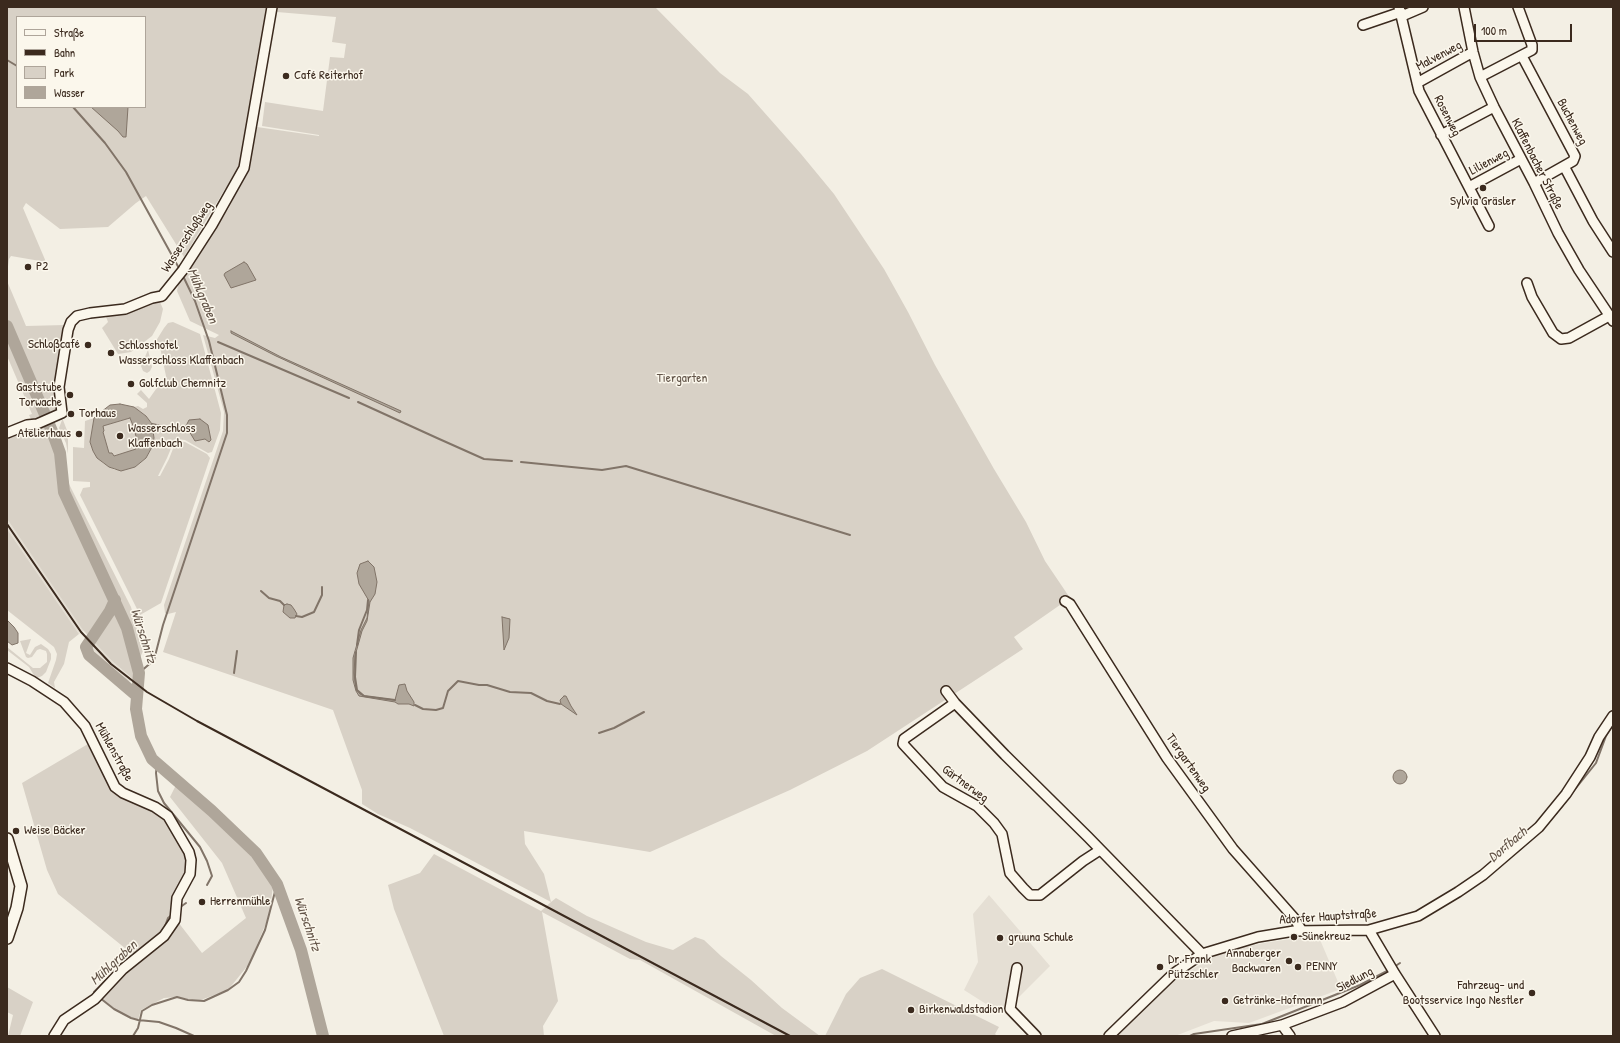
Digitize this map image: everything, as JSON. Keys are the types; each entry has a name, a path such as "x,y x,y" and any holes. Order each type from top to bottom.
{"main road":[{"path":"7,839 11,862 22,886 18,908 7,938"}],"street":[{"name":"Wasserschloßweg","path":"7,433 27,425 37,424 59,414 59,387 68,330 71,322 77,316 83,314 124,309 152,298 162,296 181,272 212,225 244,168 272,7"},
{"path":"1363,25 1401,12 1424,7"},
{"name":"Klaffenbacher Straße","path":"1464,7 1473,52 1480,77 1494,107 1578,270 1611,318"},
{"path":"1480,77 1532,50 1532,45 1518,7"},
{"name":"Rosenweg","path":"1401,12 1419,91 1489,226"},
{"name":"Malvenweg","path":"1417,82 1473,52"},
{"name":"Buchenweg","path":"1522,56 1575,156 1573,161 1534,183"},
{"path":"1441,135 1494,107"},
{"name":"Lilienweg","path":"1469,187 1521,159"},
{"path":"1564,166 1593,221 1613,252"},
{"path":"1527,283 1532,297 1553,333 1561,339 1569,338 1611,318"},
{"name":"Tiergartenweg","path":"1065,601 1070,604 1171,764 1233,849 1294,918 1302,931"},
{"name":"Mühlenstraße","path":"7,668 32,681 64,702 85,726 115,787 123,794 155,807 168,816 189,852 191,860 190,874 177,898 173,923 164,936 123,968 98,996 64,1020 54,1036"},
{"path":"946,691 955,703 1202,954"},
{"name":"Gärtnerweg","path":"955,703 904,738 903,744 943,787 976,806 994,823 1002,834 1010,872 1023,888 1030,895 1040,895 1100,850"},
{"name":"Adorfer Hauptstraße","path":"1109,1036 1168,979 1202,954 1258,937 1302,931 1369,930 1418,916 1452,895 1483,875 1539,827 1566,794 1578,776 1590,757 1599,737 1613,716"},
{"path":"1369,930 1392,970 1435,1036"},
{"path":"1017,968 1010,1009 1036,1036"},
{"name":"Siedlung","path":"1232,1036 1282,1025 1343,1002 1392,970"},
{"path":"1282,1025 1290,1036"}],"shaded area":[{"path":"7,519 84,630 79,634 7,529"},
{"path":"95,642 112,661 132,679 129,682 108,665 90,647"},
{"name":"gruuna Schule","path":"989,895 1050,966 1002,1014 964,990 978,962 973,914"},
{"path":"1318,935 1341,989 1249,1023 1214,1021 1175,1036 1113,1036 1170,982 1222,952 1264,943"}],"green space":[{"path":"7,7 274,7 243,168 232,186 225,189 184,257 146,196 108,227 60,229 26,203 23,208 46,262 11,256 9,259 7,274"},
{"name":"Tiergarten","path":"277,7 655,7 720,73 748,94 834,194 884,269 935,365 1026,522 1045,561 1070,598 1014,637 1023,649 867,751 790,790 650,852 524,831 525,844 544,874 551,902 410,828 378,814 362,804 362,790 333,710 163,652 176,612 168,614 165,613 164,605 223,431 224,412 203,335 215,338 219,335 190,321 177,291 179,281 229,208 247,168 257,127 319,136 262,126 265,102 323,111 330,57 344,58 346,44 332,42 336,17 277,12"},
{"path":"7,281 26,326 65,325 61,344 63,347 57,412 35,422 32,421 29,415 32,414 7,356"},
{"path":"155,300 160,302 163,309 160,322 152,336 131,352 118,354 102,328 108,322 105,314"},
{"path":"173,322 200,334 221,413 220,430 212,452 208,453 185,440 175,439 158,476 160,476 169,459 176,441 185,442 207,454 210,458 161,603 140,615 80,495 83,488 90,487 90,482 73,481 73,447 84,448 85,421 94,418 90,442 93,451 103,463 115,470 135,467 146,458 152,447 154,438 152,424 146,416 134,407 138,406 143,409 147,407 147,403 137,394 141,390 149,399 161,382 167,381 160,347 151,349 168,323"},
{"path":"148,350 152,367 147,373 143,371 141,366"},
{"path":"58,418 63,420 68,433 68,454 66,443 59,428 62,420"},
{"path":"130,418 139,446 137,449 114,456 109,453 102,432 103,426"},
{"path":"45,423 55,453 62,493 69,512 116,606 125,629 132,666 135,672 134,680 112,661 83,630 7,519 7,436"},
{"path":"65,484 69,484 131,607 143,651 139,660 129,627 74,510 66,491"},
{"path":"7,529 79,634 69,642 64,664 54,682 55,688 48,683 57,654 54,647 7,610"},
{"path":"31,639 26,653 30,655 35,647 41,644 48,649 51,654 51,659 46,672 37,678 29,667 7,650 7,647 33,668 40,668 47,662 46,651 40,649 37,650 32,657 28,658 26,657 20,641"},
{"path":"88,744 114,789 167,817 183,846 189,863 173,923 136,957 58,894 47,870 22,783"},
{"path":"176,785 248,851 273,886 269,916 249,964 228,990 198,1001 177,997 164,998 141,1010 138,1020 120,1012 101,999 115,982 178,922 202,953 246,918 222,863 170,797"},
{"path":"434,854 541,911 556,898 587,916 646,942 673,950 695,937 704,940 782,1008 820,1036 776,1036 640,960 630,959 542,912 558,1001 543,1026 544,1036 444,1036 394,909 388,885 420,873"},
{"path":"882,969 999,1027 995,1034 997,1036 825,1036 846,994 860,978"},
{"path":"7,987 33,1002 20,1036 8,1036 13,1015 7,1012"}],"water":[{"path":"92,108 128,108 126,137 123,137"},
{"path":"244,262 247,264 256,280 231,288 224,275 225,273"},
{"path":"231,331 281,357 401,411 400,413 276,356 231,333"},
{"path":"120,404 134,407 146,416 152,424 154,438 152,447 146,458 135,467 121,471 109,467 97,458 90,442 94,418 110,405","holes":["130,418 139,446 136,447 136,449 114,456 112,453 109,453 103,432 103,426"]},
{"path":"200,419 208,425 211,440 209,442 205,439 195,441 186,426 189,420"},
{"path":"368,561 374,567 377,582 375,594 370,602 367,621 362,631 355,656 354,673 356,689 360,694 365,696 395,700 399,685 405,684 407,691 414,702 414,706 359,696 356,691 353,680 353,658 361,630 367,618 369,601 359,584 357,573 360,564"},
{"path":"284,605 291,605 297,614 295,618 290,618 283,612"},
{"path":"502,617 510,619 509,638 504,650"},
{"path":"7,620 18,633 18,643 12,645 7,641"},
{"path":"566,696 577,715 561,704 560,700"},
{"path":"1400,770 1405,772 1407,777 1405,782 1400,784 1395,782 1393,777 1395,772"}],"waterway":[{"name":"Mühlgraben","path":"7,60 16,65"},
{"name":"Mühlgraben","path":"74,108 105,143 126,172 180,270"},
{"name":"Mühlgraben","path":"139,673 154,660 163,625 227,433 227,415 209,341 195,301 183,276"},
{"name":"Würschnitz","path":"7,326 60,453 64,492 127,628 139,673 136,709 141,736 152,759 212,811 256,853 277,884 301,950 323,1036"},
{"path":"218,342 349,398"},
{"path":"358,402 484,459 512,461"},
{"path":"152,424 171,428 186,426"},
{"path":"521,462 602,470 626,466 850,535"},
{"path":"296,616 302,617 314,612 322,595 322,587"},
{"path":"261,591 269,598 280,601 284,605"},
{"path":"115,600 110,611 86,647 89,655 137,696"},
{"path":"357,645 359,630 367,610 368,600"},
{"path":"234,673 237,651"},
{"path":"356,652 355,677 357,690 364,696 395,700"},
{"path":"415,705 423,709 436,710 443,708 448,691 458,681 487,685 510,692 531,693 547,701 560,704"},
{"path":"599,733 614,728 644,712"},
{"name":"Dorfbach","path":"1572,793 1596,763 1606,736 1613,725"},
{"name":"Mühlgraben","path":"157,764 156,773 158,791 164,803 200,847 212,876 207,885"},
{"name":"Dorfbach","path":"1548,823 1563,805"},
{"name":"Dorfbach","path":"1517,852 1535,836"},
{"path":"133,1036 138,1028 142,1011 152,1005 177,997 188,1000 204,1001 228,990 239,982 246,971 265,930 277,884"},
{"name":"Mühlgraben","path":"179,908 186,903"},
{"name":"Mühlgraben","path":"164,929 168,918 173,914"},
{"name":"Dorfbach","path":"1394,967 1400,963"},
{"name":"Dorfbach","path":"1190,1036 1194,1034 1262,1024 1360,985 1389,970"},
{"name":"Mühlgraben","path":"95,994 94,992 110,976"},
{"name":"Mühlgraben","path":"100,998 114,1009 131,1018 159,1022 194,1036"}],"railway":[{"path":"7,524 81,632 111,664 147,692 197,721 790,1036"}],"place":[{"name":"Café Reiterhof","path":"286,76"},
{"name":"Sylvia Gräsler","path":"1483,188"},
{"name":"P2","path":"28,267"},
{"name":"Schloßcafé","path":"88,345"},
{"name":"Schlosshotel Wasserschloss Klaffenbach","path":"111,353"},
{"name":"Golfclub Chemnitz","path":"131,384"},
{"name":"Gaststube Torwache","path":"70,395"},
{"name":"Torhaus","path":"71,414"},
{"name":"Atelierhaus","path":"79,434"},
{"name":"Wasserschloss Klaffenbach","path":"120,436"},
{"name":"Weise Bäcker","path":"16,831"},
{"name":"Herrenmühle","path":"202,902"},
{"name":"Sünekreuz","path":"1294,937"},
{"name":"gruuna Schule","path":"1000,938"},
{"name":"Annaberger Backwaren","path":"1289,961"},
{"name":"Dr. Frank Pützschler","path":"1160,967"},
{"name":"PENNY","path":"1298,967"},
{"name":"Fahrzeug- und Bootsservice Ingo Nestler","path":"1532,993"},
{"name":"Getränke-Hofmann","path":"1225,1001"},
{"name":"Birkenwaldstadion","path":"911,1010"}]}
